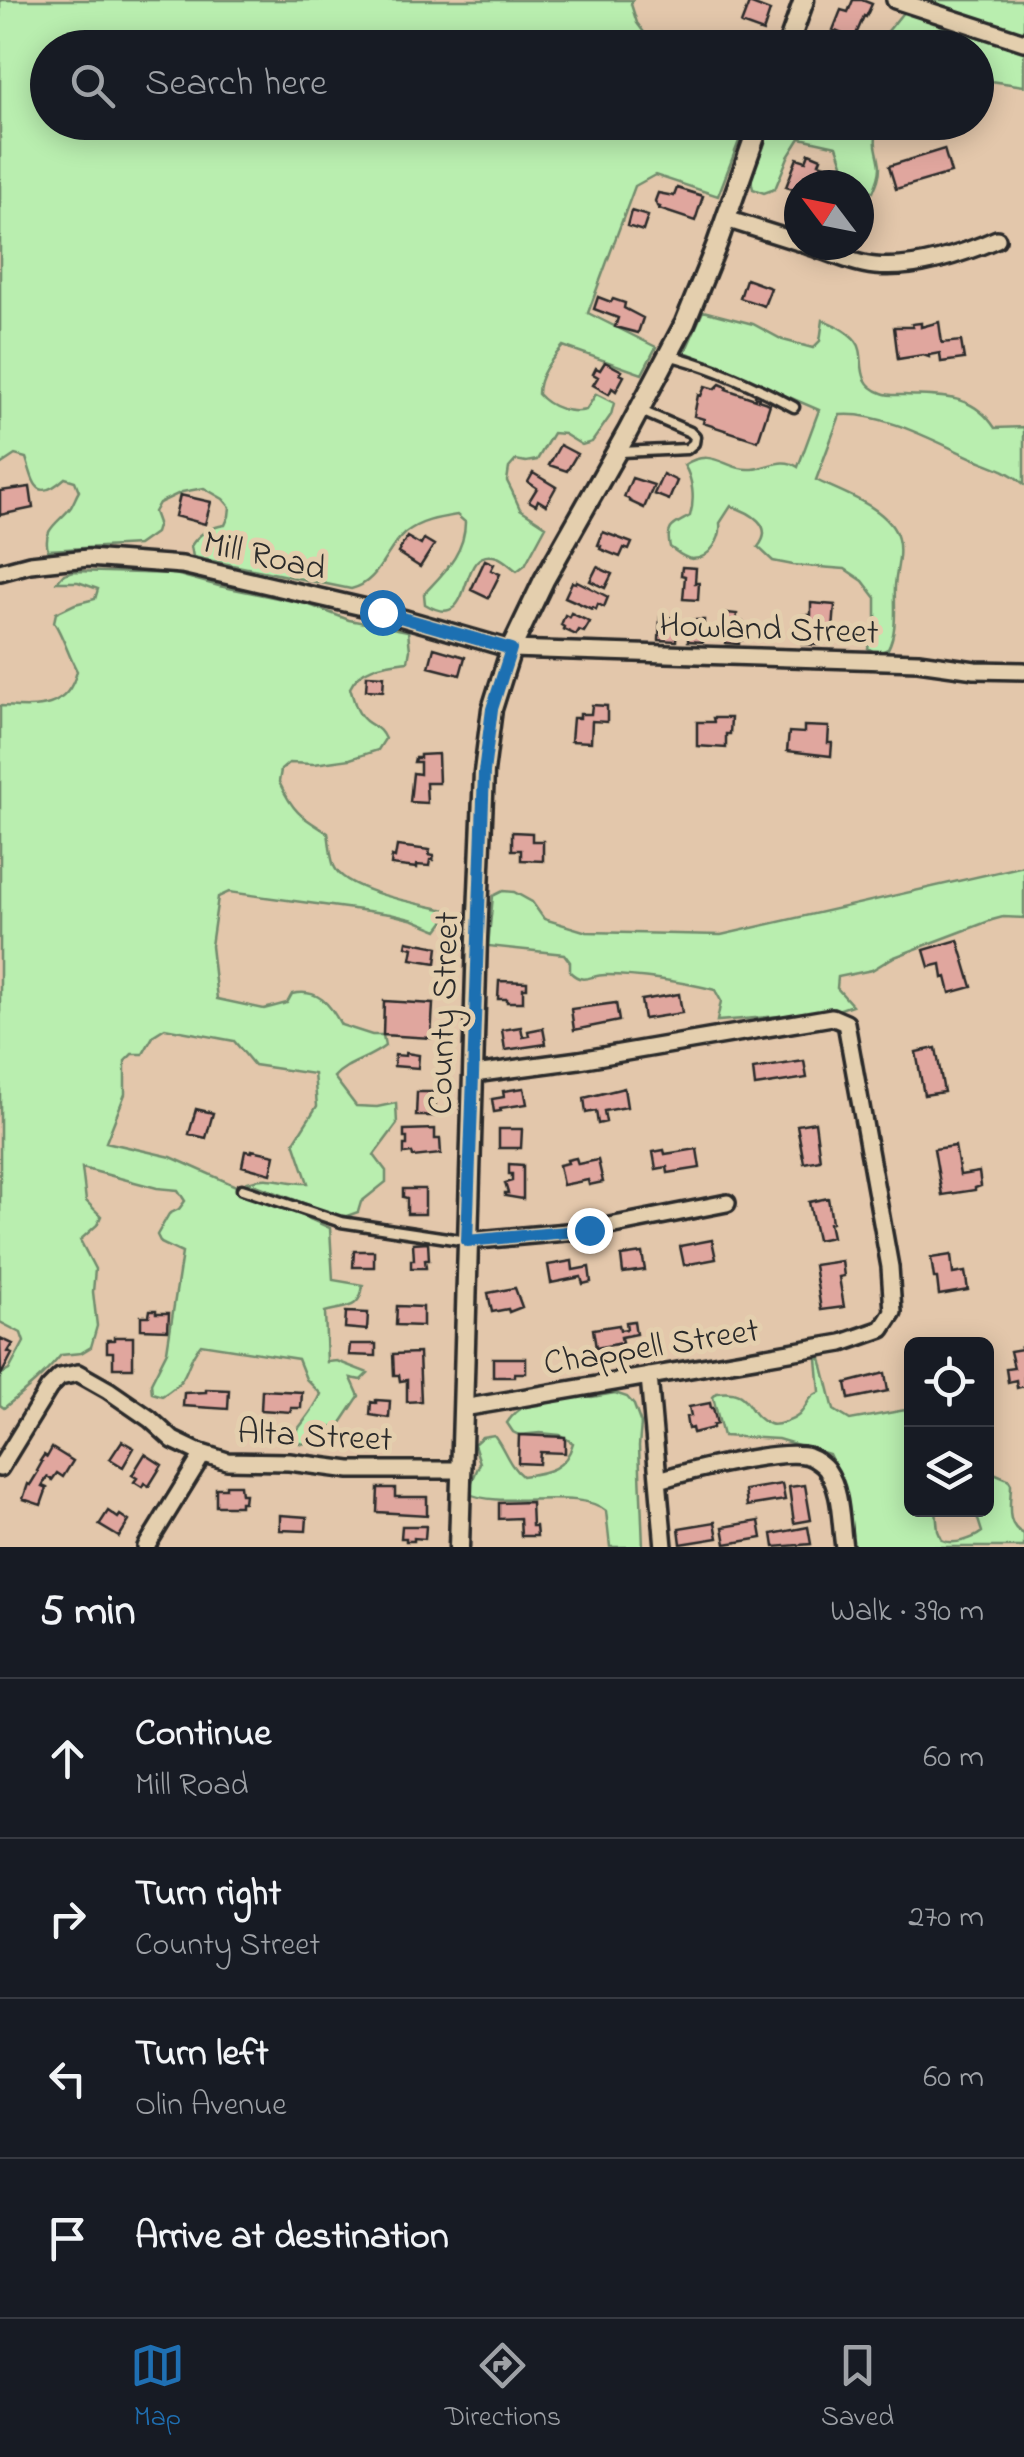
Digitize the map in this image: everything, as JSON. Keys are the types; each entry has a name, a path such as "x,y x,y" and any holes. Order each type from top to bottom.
{"street":[{"path":"793,30 804,0"},
{"path":"895,0 987,30"},
{"path":"994,32 1024,42"},
{"name":"County Street","path":"459,1547 484,772 492,709 511,649 544,580 684,323 754,140"},
{"path":"726,219 784,237"},
{"path":"853,260 872,266 905,265 962,254 997,239"},
{"name":"Mill Road","path":"0,572 30,564 88,558 182,565 371,610 511,649"},
{"name":"Howland Street","path":"511,649 918,662 976,670 1024,670"},
{"name":"Chappell Street","path":"463,1408 848,1341 882,1330 893,1312 890,1267 846,1023 832,1017 474,1074"},
{"path":"467,1241 589,1230 728,1203"},
{"name":"Alta Street","path":"0,1468 49,1388 60,1377 78,1373 150,1419 173,1440 227,1461 289,1462 350,1470 461,1470"},
{"path":"649,1376 664,1547"},
{"path":"146,1547 203,1454"},
{"path":"659,1480 735,1462 808,1456 826,1467 836,1489 844,1547"}],"lane":[{"path":"668,355 699,363 794,408"},
{"path":"616,452 687,449 694,443 690,432 639,410"},
{"path":"242,1189 340,1222 467,1241"}],"green space":[{"path":"0,0 633,0 631,4 642,30 30,30 30,140 739,140 718,196 655,175 635,186 588,313 656,347 642,374 563,346 546,368 538,394 554,406 573,411 586,410 596,394 614,403 611,415 592,442 582,445 564,434 553,433 537,460 516,460 509,468 507,481 520,509 546,526 525,565 517,571 500,558 484,557 475,563 453,608 442,611 425,604 424,594 452,562 461,544 465,522 457,515 411,529 368,580 351,589 193,557 191,546 198,538 225,525 229,516 230,507 223,499 204,488 182,492 159,503 154,512 158,523 155,533 138,545 48,550 50,531 79,491 75,481 65,478 42,490 34,482 26,458 15,455 0,465"},
{"path":"913,0 1022,0 1024,86 994,82 994,30 889,30"},
{"path":"766,140 799,140 775,189 764,193 753,189 753,172"},
{"path":"809,140 876,140 880,170 874,190 874,170 845,170 837,146"},
{"path":"703,311 753,324 783,340 813,348 820,341 823,320 856,341 864,376 873,388 888,395 955,399 976,408 995,428 1024,427 1024,484 1001,469 909,430 873,418 840,415 816,480 875,510 886,518 898,539 894,626 888,649 877,654 868,648 876,618 876,598 863,581 845,569 773,561 758,547 763,539 762,526 745,512 731,506 720,523 717,541 698,558 689,558 670,547 670,530 690,516 692,510 691,483 684,465 712,458 743,469 781,463 798,467 819,410 685,352"},
{"path":"74,571 175,574 307,604 349,620 408,631 408,661 367,671 350,688 360,714 385,739 378,750 350,759 289,763 281,770 279,782 299,813 328,833 334,866 341,875 384,895 446,910 444,922 438,930 390,914 229,892 218,897 211,946 217,999 264,1009 287,1003 292,994 309,993 328,1004 341,1025 383,1035 385,1046 334,1077 356,1106 396,1103 397,1124 374,1155 386,1171 386,1182 361,1202 358,1212 337,1216 248,1182 264,1179 308,1183 294,1142 317,1106 314,1074 254,1065 234,1041 165,1028 154,1035 143,1054 132,1054 125,1061 125,1094 106,1142 171,1157 330,1228 333,1280 363,1285 355,1303 325,1312 327,1362 337,1361 368,1373 361,1380 351,1378 359,1396 341,1423 302,1444 291,1439 321,1394 306,1379 298,1359 201,1344 179,1383 162,1396 152,1393 151,1383 167,1351 182,1253 161,1243 157,1235 169,1214 185,1201 178,1190 82,1168 86,1201 101,1216 80,1240 95,1269 97,1326 91,1347 81,1353 61,1355 19,1396 4,1408 0,1405 0,1375 9,1370 24,1342 21,1333 0,1322 0,706 48,705 66,694 72,684 77,671 54,622 56,613 95,599 98,589 78,582 57,582"},
{"path":"1024,866 1024,918 992,920 892,958 872,970 838,977 837,988 852,1005 832,1012 717,1021 721,1001 715,990 632,976 579,978 570,972 570,962 564,954 488,946 493,896 503,891 532,902 544,919 587,932 721,935"},
{"path":"821,1358 834,1410 850,1420 904,1410 904,1517 937,1517 942,1540 974,1537 982,1532 977,1517 994,1517 994,1473 1011,1484 1011,1519 1024,1534 1024,1547 850,1547 839,1475 829,1454 778,1439 723,1436 713,1397 717,1393 737,1394 761,1420 776,1425 799,1415 820,1392 817,1359"},
{"path":"560,1393 592,1397 615,1393 627,1397 634,1405 641,1424 643,1547 610,1547 606,1511 594,1504 560,1499 500,1500 467,1493 480,1463 474,1444 482,1437 494,1435 522,1476 548,1471 566,1459 573,1443 560,1435 519,1435 507,1423 523,1407"}],"building":[{"path":"853,0 872,4 858,30 833,30 841,10 848,12"},
{"path":"749,3 770,11 764,30 741,24"},
{"path":"944,149 951,173 896,189 889,166"},
{"path":"809,153 830,167 792,170 797,158 806,161"},
{"path":"677,188 703,196 695,221 657,206 658,193 674,196"},
{"path":"631,211 648,216 643,231 627,226"},
{"path":"746,279 771,288 764,306 740,298"},
{"path":"598,297 625,303 624,308 643,318 638,333 615,327 618,318 594,309"},
{"path":"939,322 942,343 961,341 964,359 941,362 940,353 898,359 894,327"},
{"path":"605,362 624,376 616,391 612,388 609,394 593,385 598,377 593,374 596,368 600,370"},
{"path":"720,384 770,404 758,441 703,423 704,419 694,416 698,395 705,386 715,389"},
{"path":"560,445 577,454 567,471 549,465"},
{"path":"533,473 556,487 546,505 538,500 536,505 529,501 537,488 528,482"},
{"path":"663,474 677,481 669,500 654,494"},
{"path":"632,478 654,485 644,508 624,497"},
{"path":"30,487 33,508 0,515 0,491"},
{"path":"180,495 211,502 205,524 175,516"},
{"path":"603,532 632,543 629,550 624,548 620,557 600,549"},
{"path":"407,537 421,545 424,539 434,545 420,567 398,553"},
{"path":"485,560 494,564 491,570 500,574 488,598 471,590"},
{"path":"597,567 612,574 605,588 590,581"},
{"path":"682,567 696,568 698,600 683,599"},
{"path":"572,582 608,597 604,607 598,604 592,609 565,597"},
{"path":"811,603 835,605 833,630 819,629 819,645 802,644 803,615 811,615"},
{"path":"571,613 590,622 584,632 579,630 576,635 563,629 565,615 569,617"},
{"path":"727,613 737,614 736,621 743,622 739,644 726,643"},
{"path":"660,617 677,618 676,641 659,640"},
{"path":"689,620 704,620 703,642 688,641"},
{"path":"434,648 465,657 460,675 429,667"},
{"path":"367,675 384,676 383,691 366,690"},
{"path":"592,705 607,706 607,722 592,721 591,742 571,741 573,718 591,714"},
{"path":"713,718 731,718 726,748 697,746 697,722 714,722"},
{"path":"804,726 829,727 831,756 787,751 789,732 804,733"},
{"path":"438,754 439,783 426,783 427,803 410,802 413,773 420,774 420,762 414,762 415,758"},
{"path":"512,832 532,833 532,841 543,841 543,861 521,860 521,850 512,850"},
{"path":"397,846 430,850 433,860 429,866 417,868 391,865"},
{"path":"958,940 972,987 950,993 941,964 929,967 924,950"},
{"path":"407,941 438,947 436,963 411,959 413,948 406,946"},
{"path":"499,981 527,982 523,1002 498,999"},
{"path":"679,994 682,1013 644,1019 641,1000"},
{"path":"384,1001 433,1004 431,1038 383,1035"},
{"path":"616,1003 619,1021 574,1030 571,1009"},
{"path":"521,1027 523,1037 529,1036 528,1031 543,1028 546,1044 505,1050 502,1030"},
{"path":"936,1048 944,1092 924,1095 916,1052"},
{"path":"395,1055 419,1055 418,1068 394,1066"},
{"path":"804,1061 807,1078 755,1086 753,1069"},
{"path":"524,1088 527,1104 494,1112 492,1099 504,1097 503,1091"},
{"path":"624,1088 627,1107 604,1111 606,1122 598,1124 596,1111 586,1113 584,1098"},
{"path":"417,1092 436,1092 435,1116 416,1116"},
{"path":"196,1109 213,1113 206,1138 189,1134"},
{"path":"815,1122 820,1160 804,1163 797,1125"},
{"path":"435,1129 441,1154 404,1154 404,1130"},
{"path":"499,1129 522,1129 521,1148 499,1148"},
{"path":"955,1146 960,1175 979,1172 981,1186 942,1195 934,1149"},
{"path":"697,1149 700,1168 668,1173 667,1167 656,1169 653,1152"},
{"path":"245,1151 275,1155 271,1174 242,1166"},
{"path":"576,1158 578,1164 598,1160 603,1182 589,1185 588,1180 563,1185 559,1165"},
{"path":"509,1164 523,1165 523,1199 505,1196 505,1183 512,1181"},
{"path":"403,1189 425,1189 425,1214 407,1214"},
{"path":"828,1198 832,1237 817,1240 809,1202"},
{"path":"712,1240 716,1259 684,1265 680,1246"},
{"path":"428,1242 426,1268 411,1268 413,1243"},
{"path":"354,1251 374,1251 374,1267 353,1267"},
{"path":"642,1253 645,1270 623,1273 621,1256"},
{"path":"951,1255 953,1274 965,1272 968,1290 939,1295 931,1258"},
{"path":"572,1261 573,1270 589,1267 591,1282 583,1284 581,1277 551,1283 548,1265"},
{"path":"842,1261 844,1276 839,1277 844,1307 821,1310 814,1265"},
{"path":"515,1288 522,1307 492,1312 488,1293"},
{"path":"397,1306 423,1307 423,1326 396,1325"},
{"path":"150,1310 169,1313 168,1330 141,1329 141,1316 149,1316"},
{"path":"346,1312 368,1313 367,1330 345,1328"},
{"path":"634,1321 636,1334 621,1337 622,1343 596,1348 593,1329 619,1325 620,1330 627,1329 626,1322"},
{"path":"133,1337 133,1368 113,1368 113,1352 107,1352 107,1340"},
{"path":"0,1338 13,1344 1,1375"},
{"path":"350,1344 376,1344 376,1356 349,1355"},
{"path":"1024,1346 1024,1386 1017,1388 1016,1380 1008,1382 1006,1369 1014,1368 1010,1351"},
{"path":"419,1353 421,1401 407,1402 407,1380 400,1381 399,1375 394,1375 393,1354"},
{"path":"493,1358 526,1358 526,1373 493,1377"},
{"path":"885,1373 888,1391 849,1399 846,1383"},
{"path":"229,1390 228,1409 183,1406 184,1393"},
{"path":"262,1390 302,1392 301,1408 291,1408 291,1412 261,1410"},
{"path":"390,1401 389,1418 370,1415 371,1402"},
{"path":"710,1403 717,1424 693,1433 686,1417 691,1416 689,1407"},
{"path":"519,1435 565,1437 565,1453 540,1452 539,1464 518,1463"},
{"path":"122,1441 134,1448 123,1467 110,1459"},
{"path":"52,1448 73,1461 63,1477 57,1473 52,1480 47,1477 42,1486 47,1488 41,1505 23,1499 40,1461"},
{"path":"145,1454 162,1465 149,1486 144,1483 142,1487 132,1475"},
{"path":"782,1484 785,1500 747,1506 745,1490"},
{"path":"240,1485 241,1494 245,1494 240,1506 216,1506 216,1488"},
{"path":"805,1485 811,1520 794,1523 789,1487"},
{"path":"378,1488 395,1488 395,1497 427,1497 427,1515 377,1512"},
{"path":"531,1502 532,1526 536,1526 537,1536 521,1536 520,1518 499,1519 499,1503"},
{"path":"108,1511 129,1521 119,1537 99,1525"},
{"path":"280,1515 307,1517 306,1531 280,1530"},
{"path":"759,1521 762,1538 726,1544 723,1527"},
{"path":"715,1522 718,1538 681,1544 679,1528"},
{"path":"402,1526 426,1526 425,1539 406,1541 401,1538"},
{"path":"808,1527 811,1544 774,1547 772,1534"}],"route":[{"path":"382,612 511,649 492,709 484,772 467,1241 589,1230"}]}
